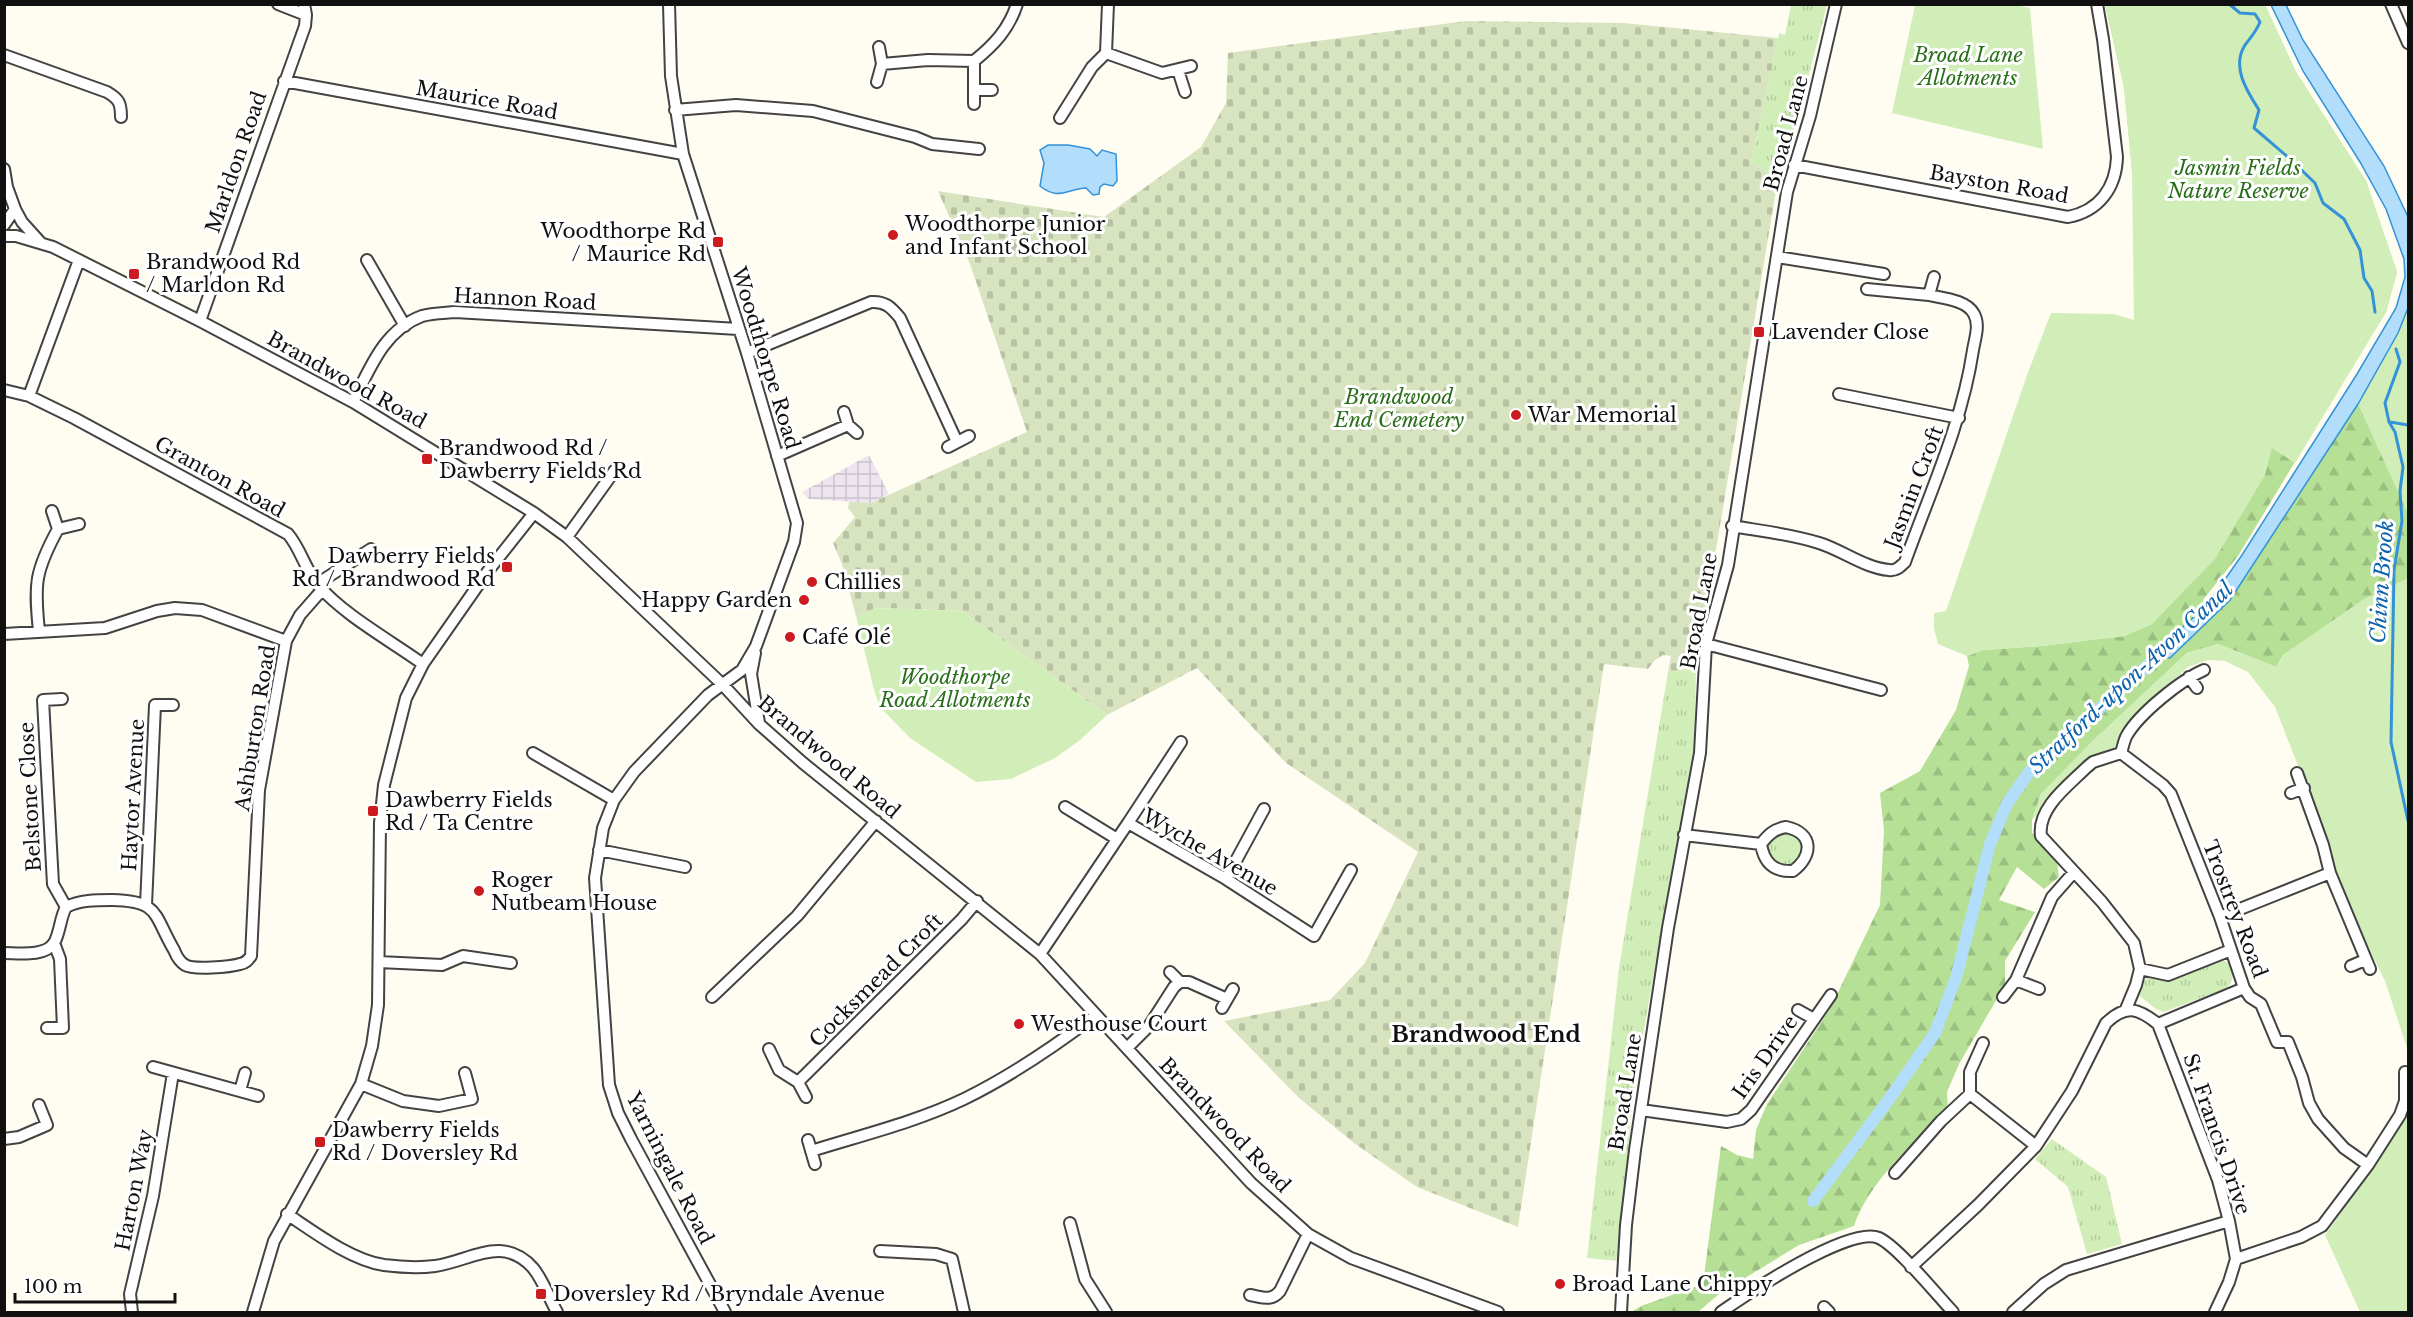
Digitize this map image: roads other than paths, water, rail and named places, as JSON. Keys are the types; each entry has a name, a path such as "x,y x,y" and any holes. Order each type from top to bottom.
{"street":[{"path":"278,4 305,10"},
{"name":"Woodthorpe Road","path":"669,4 671,76 683,154 747,353 797,523 794,542 756,646 751,674 759,724"},
{"path":"882,64 928,60 975,61 993,46 1010,24 1017,4"},
{"path":"1060,118 1092,67 1106,53 1108,4"},
{"name":"Broad Lane","path":"1616,1312 1622,1307 1630,1186 1641,1110 1684,835 1700,753 1706,644 1728,564 1732,526 1787,192 1810,116 1836,4"},
{"name":"Bayston Road","path":"1794,165 2068,217 2090,210 2100,203 2113,182 2117,164 2097,4"},
{"path":"2391,4 2409,43"},
{"name":"Marldon Road","path":"200,321 305,26 305,10"},
{"path":"877,82 882,64 879,48"},
{"path":"1106,53 1162,73 1191,66"},
{"path":"4,55 107,92 118,99 121,106 121,117"},
{"path":"974,104 975,61"},
{"path":"1178,70 1185,92"},
{"name":"Maurice Road","path":"284,81 683,154"},
{"path":"975,90 992,90"},
{"path":"675,110 736,105 813,111 915,137 932,144 979,148"},
{"path":"4,169 7,187 15,209 22,222 40,242"},
{"path":"4,225 15,209"},
{"path":"4,236 40,242"},
{"name":"Brandwood Road","path":"40,242 200,321 353,402 534,513 567,537 802,763 977,901 1040,954 1251,1183 1308,1234 1350,1258 1494,1312"},
{"path":"1777,256 1884,274"},
{"path":"29,396 79,260"},
{"path":"368,260 405,326"},
{"path":"1867,289 1929,295 1934,277"},
{"name":"Jasmin Croft","path":"1732,526 1820,543 1874,566 1891,570 1899,568 1905,562 1959,418 1970,372 1977,326 1974,313 1966,306 1929,295"},
{"path":"747,353 871,302 881,301 900,318 953,444 969,436"},
{"name":"Hannon Road","path":"353,402 379,350 405,326 423,316 455,312 738,329"},
{"name":"Granton Road","path":"4,390 29,396 75,418 288,534 307,571 320,587 337,603 423,664"},
{"path":"1839,395 1959,418"},
{"path":"844,412 848,424 857,433"},
{"path":"777,456 848,424"},
{"path":"567,537 615,470"},
{"path":"39,631 36,579 45,553 58,529 52,511"},
{"path":"253,1312 274,1241 361,1083 372,1046 378,1005 378,855 384,784 406,698 423,664 488,571 534,513"},
{"path":"58,529 79,524"},
{"name":"Ashburton Road","path":"146,905 161,921 173,948 185,965 194,968 240,964 248,961 251,956 259,790 286,642 300,615 320,587 371,549"},
{"path":"4,634 105,628 175,608 202,610 286,642"},
{"path":"1706,644 1881,690"},
{"name":"Woodthorpe Road","path":"723,685 742,670 756,646"},
{"path":"2126,1009 2140,969 2134,943 2115,918 2041,836 2042,820 2055,800 2086,767 2093,762 2121,753 2128,734 2150,709 2189,677 2204,670"},
{"path":"2189,677 2197,688"},
{"name":"Yarningale Road","path":"723,685 708,695 642,764 614,800 603,828 595,878 609,1085 626,1130 725,1312"},
{"name":"Belstone Close","path":"62,699 43,700 53,884 66,907"},
{"name":"Haytor Avenue","path":"146,905 155,705 173,705"},
{"path":"1128,823 1181,742"},
{"path":"533,753 614,800"},
{"name":"Trostrey Road","path":"2121,753 2163,785 2171,794 2220,917 2244,988 2250,997 2261,1004 2277,1041 2288,1042 2302,1077 2309,1103 2318,1119 2344,1148 2368,1166"},
{"path":"2297,773 2324,845 2330,873 2368,964 2351,966"},
{"path":"2291,793 2304,788"},
{"path":"1065,807 1117,839"},
{"path":"1226,879 1264,808"},
{"path":"712,998 797,916 876,821"},
{"name":"Wyche Avenue","path":"1040,954 1128,823 1226,879 1314,936 1351,870"},
{"path":"1786,827 1803,834 1808,843 1808,852 1804,861 1793,871 1777,870 1768,864 1761,844 1778,828 1786,827"},
{"path":"1684,835 1761,844"},
{"path":"599,850 685,867"},
{"path":"2003,997 2016,980 2052,897 2074,872"},
{"path":"2220,917 2330,873"},
{"path":"4,953 40,952 54,943 66,907 76,902 129,900 146,905"},
{"name":"Cocksmead Croft","path":"798,1082 962,919 977,901"},
{"path":"47,1028 63,1028 60,959 54,943"},
{"path":"2140,969 2168,975 2231,950"},
{"path":"379,962 442,965 463,956 511,963"},
{"path":"1170,972 1180,982"},
{"path":"2016,980 2039,989"},
{"path":"1127,1048 1149,1026 1165,1005 1173,987 1180,982 1189,982 1227,999"},
{"path":"1911,1267 1978,1205 2036,1146 2072,1091 2106,1023 2115,1015 2126,1009 2139,1011 2158,1024 2244,988"},
{"name":"Iris Drive","path":"1641,1110 1727,1122 1741,1119 1751,1110 1831,995"},
{"name":"Iris Drive","path":"1798,1010 1814,1019"},
{"path":"815,1164 809,1145 922,1116 963,1099 1057,1044 1096,1015"},
{"name":"St. Francis Drive","path":"2158,1024 2218,1180 2236,1259"},
{"path":"1895,1173 1941,1121 1970,1094 1970,1072 1983,1043"},
{"path":"769,1049 780,1070 798,1082 807,1096"},
{"path":"153,1066 258,1096"},
{"path":"2215,1312 2229,1282 2236,1259 2301,1237 2322,1226 2368,1166 2400,1115 2405,1101 2405,1072"},
{"name":"Harton Way","path":"132,1312 130,1294 153,1196 173,1073"},
{"path":"240,1091 245,1073"},
{"path":"361,1083 403,1101 439,1106 472,1099 465,1073"},
{"path":"1970,1094 2036,1146"},
{"path":"4,1139 20,1137 47,1125 39,1105"},
{"path":"287,1214 331,1242 381,1264 433,1266 483,1252 501,1250 511,1253 521,1257 534,1269 557,1312"},
{"path":"2013,1312 2044,1284 2066,1270 2229,1221"},
{"path":"1070,1223 1085,1279 1106,1312"},
{"path":"1250,1295 1275,1298 1308,1234"},
{"path":"1721,1312 1778,1275 1841,1243 1869,1236 1879,1238 1911,1267 1953,1312"},
{"path":"880,1251 936,1254 952,1259 964,1312"}],"water":[{"path":"2271,5 2286,5 2303,40 2384,166 2408,217 2408,308 2398,333 2358,404 2230,600 2170,658 2152,655 2207,605 2242,555 2357,374 2396,308 2405,277 2404,259 2386,209 2360,162 2303,71"},
{"path":"1048,145 1068,145 1090,149 1097,156 1102,150 1116,154 1117,181 1113,186 1104,184 1100,187 1099,194 1093,195 1086,188 1052,193 1040,186 1044,163 1040,150"}],"waterway":[{"name":"Chinn Brook","path":"2229,4 2240,13 2255,14 2260,22 2245,45 2240,62 2242,79 2259,110 2254,128 2315,183 2323,203 2344,219 2360,250 2364,278 2372,291 2375,312"},
{"name":"Chinn Brook","path":"2396,349 2400,362 2385,403 2403,467 2400,491 2402,521 2394,570 2391,742 2408,821"},
{"path":"2390,422 2408,425"},
{"name":"Stratford-upon-Avon Canal","path":"1813,1201 1935,1033 1956,978 1990,844 2007,804 2029,772 2170,645"}],"place":[{"name":"Woodthorpe Junior and Infant School","path":"893,235"},
{"name":"Woodthorpe Rd / Maurice Rd","path":"718,242"},
{"name":"Brandwood Rd / Marldon Rd","path":"134,274"},
{"name":"Lavender Close","path":"1759,332"},
{"name":"War Memorial","path":"1516,415"},
{"name":"Brandwood Rd / Dawberry Fields Rd","path":"427,459"},
{"name":"Dawberry Fields Rd / Brandwood Rd","path":"507,567"},
{"name":"Chillies","path":"812,582"},
{"name":"Happy Garden","path":"804,600"},
{"name":"Café Olé","path":"790,637"},
{"name":"Dawberry Fields Rd / Ta Centre","path":"373,811"},
{"name":"Roger Nutbeam House","path":"479,891"},
{"name":"Westhouse Court","path":"1019,1024"},
{"name":"Dawberry Fields Rd / Doversley Rd","path":"320,1142"},
{"name":"Broad Lane Chippy","path":"1560,1284"},
{"name":"Doversley Rd / Bryndale Avenue","path":"541,1294"}],"district":[{"name":"Brandwood End","path":"1486,1034"}],"park label":[{"name":"Broad Lane Allotments","path":"1968,66"},
{"name":"Jasmin Fields Nature Reserve","path":"2238,180"},
{"name":"Brandwood End Cemetery","path":"1399,408"},
{"name":"Woodthorpe Road Allotments","path":"955,688"}]}
